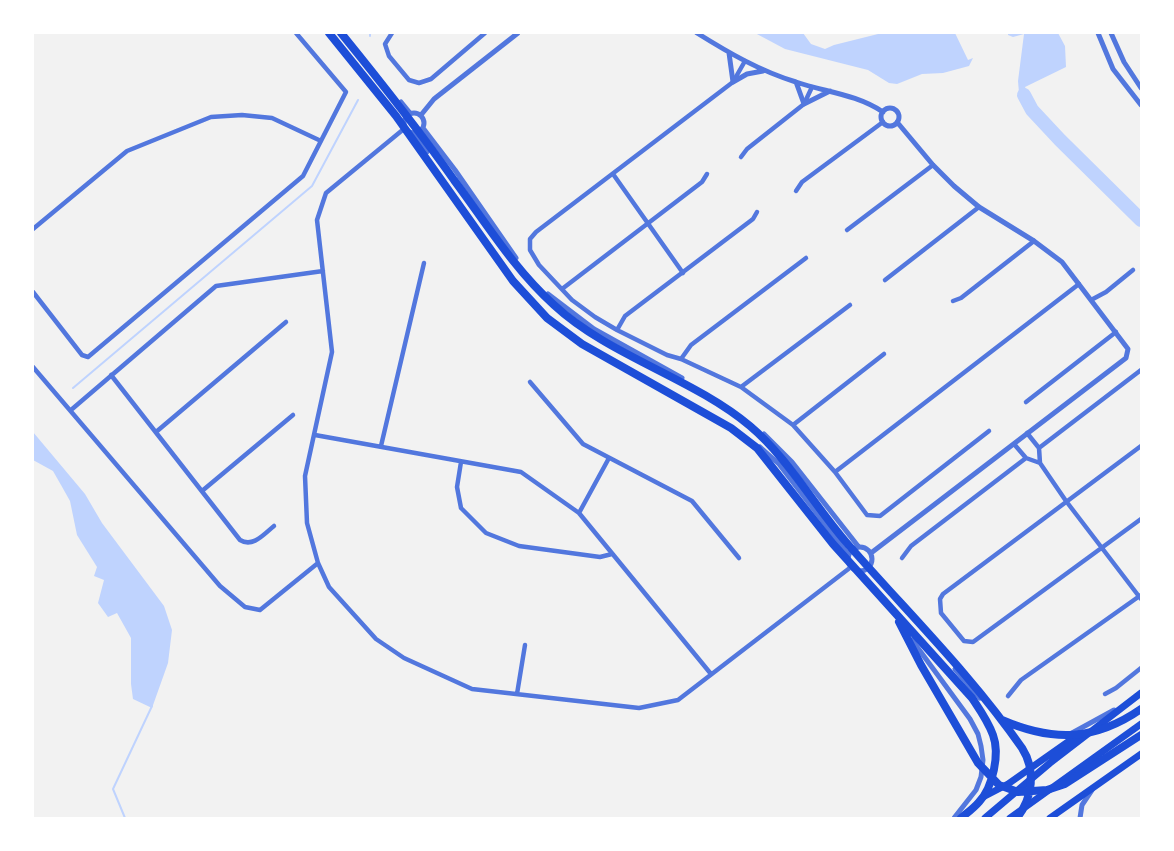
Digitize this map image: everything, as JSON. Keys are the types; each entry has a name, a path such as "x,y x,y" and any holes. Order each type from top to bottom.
{"highway":[{"path":"328,33 396,116 513,282 547,318 582,344 731,428 757,448 826,536 972,698 985,716 994,737 996,761 981,801 961,818"},
{"path":"341,33 410,119 523,274 555,307 589,331 720,405 752,427 785,464 844,540 971,681 1028,757 1032,782 1017,818"},
{"path":"895,614 978,764 999,785 1018,792 1047,790 1065,784 1141,735"},
{"path":"999,718 1041,734 1068,736 1101,730 1141,709"}],"main road":[{"path":"955,818 980,799 1008,783 1141,693"},
{"path":"985,818 1122,706"},
{"path":"1011,818 1141,724"},
{"path":"1050,818 1141,754"}],"street":[{"path":"33,292 82,356 90,356 303,176 346,92 296,33"},
{"path":"328,33 413,133 479,228 528,293 549,316 589,344 732,425 758,444 779,464 848,554 851,567 861,571 970,719 978,734 983,760 981,777 976,790 955,818"},
{"path":"346,33 410,113"},
{"path":"392,33 385,44 386,51 413,83 425,82 485,33"},
{"path":"421,115 434,99 518,33"},
{"path":"697,33 763,71 872,104 883,112"},
{"path":"1098,33 1113,69 1141,105"},
{"path":"1111,33 1124,62 1141,88"},
{"path":"729,53 733,82"},
{"path":"733,82 745,62"},
{"path":"763,71 747,74 733,82 536,232 530,239 530,249 539,265 587,312 667,355 681,359 741,387 793,425 835,472 867,515 880,516 989,431"},
{"path":"796,82 804,104"},
{"path":"804,104 812,87"},
{"path":"741,157 747,148 804,104 830,90"},
{"path":"871,553 1126,358 1128,349 1062,262 1034,241 979,207 933,165 897,122 898,113 894,109 887,108 883,112 881,117 883,122 890,126 897,122"},
{"path":"413,133 423,128 424,120 416,113 410,113 406,117 405,125 326,193 316,220 332,352 305,476 307,523 318,563 329,587 376,639 404,658 472,688 639,708 678,700 851,567"},
{"path":"33,229 127,151 211,117 242,115 272,118 321,141"},
{"path":"796,191 801,183 883,122"},
{"path":"423,128 518,261 546,293 594,329 739,412 775,444 792,462 858,546 866,548 871,553 871,565 974,693 1003,718 1023,731 1049,738 1064,737 1122,706"},
{"path":"847,230 933,165"},
{"path":"613,174 683,273"},
{"path":"562,290 702,182 707,174"},
{"path":"885,280 979,207"},
{"path":"617,330 625,316 753,219 757,212"},
{"path":"953,301 961,298 1034,241"},
{"path":"681,359 691,345 806,258"},
{"path":"381,446 424,263"},
{"path":"1091,300 1106,292 1133,270"},
{"path":"71,410 216,286 323,271"},
{"path":"835,472 1079,284"},
{"path":"741,387 850,305"},
{"path":"156,432 286,322"},
{"path":"1026,402 1116,332"},
{"path":"793,425 884,354"},
{"path":"33,368 220,586 245,607 260,610 318,563"},
{"path":"1037,446 1141,370"},
{"path":"111,375 240,540 246,544 252,543 274,526"},
{"path":"530,382 583,444 692,501 739,558"},
{"path":"202,491 293,415"},
{"path":"1008,696 1021,680 1140,597 1066,501 1041,463 1037,446 1026,434"},
{"path":"315,435 521,472 579,513 711,674"},
{"path":"1014,444 1024,456 1041,463"},
{"path":"1141,446 943,594 939,607 964,641 979,640 1141,519"},
{"path":"902,558 911,546 1024,456"},
{"path":"579,513 609,458"},
{"path":"461,462 457,487 461,508 486,533 519,546 600,557 612,554"},
{"path":"848,554 858,546"},
{"path":"861,571 871,565"},
{"path":"517,694 525,645"},
{"path":"1105,694 1141,668"},
{"path":"1080,818 1082,805 1093,788"}],"water":[{"path":"755,33 803,33 811,44 825,49 882,33 955,33 968,60 973,58 969,66 943,73 922,74 897,84 889,83 868,70 785,49"},
{"path":"1008,33 1058,33 1065,46 1066,67 1025,87 1033,107 1029,112 1019,93 1018,81 1024,34 1013,37"},
{"path":"33,432 85,494 102,523 164,606 172,630 168,663 152,708 133,699 131,638 117,613 108,617 98,603 104,580 94,576 97,567 77,535 70,501 53,471 33,460"}],"waterway":[{"path":"1024,95 1032,110 1060,140 1141,220"},
{"path":"73,388 312,186 358,100"},
{"path":"125,818 113,789 152,706"}]}
